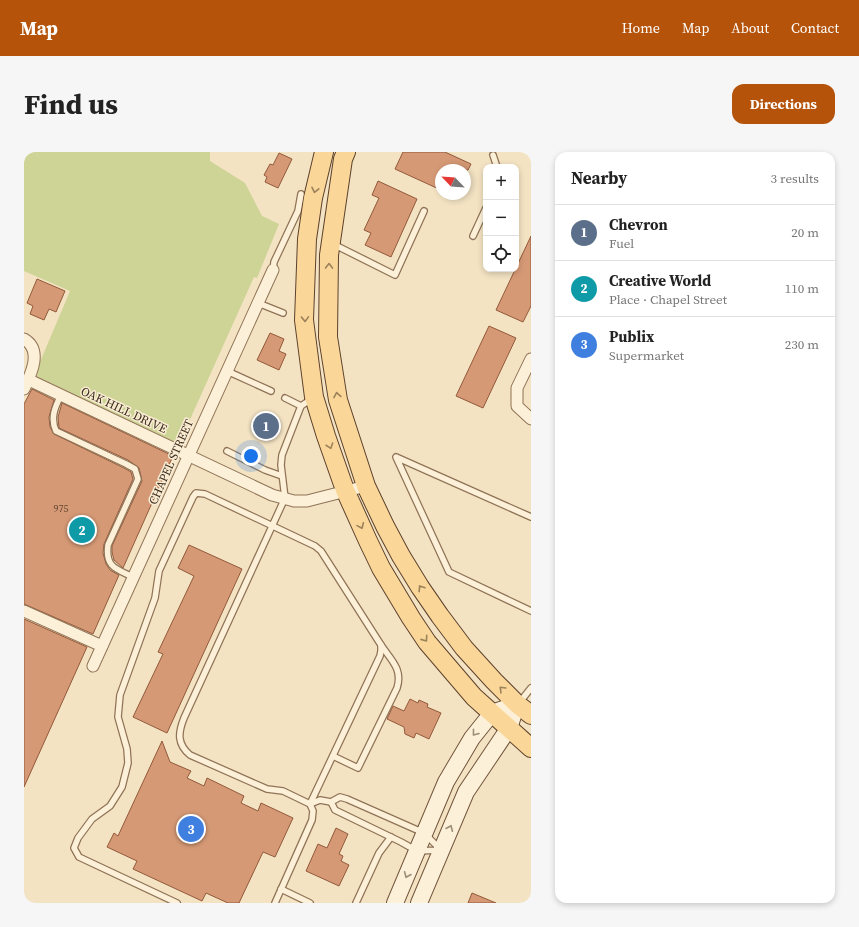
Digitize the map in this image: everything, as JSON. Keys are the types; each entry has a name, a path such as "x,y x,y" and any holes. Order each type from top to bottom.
{"main road":[{"path":"324,152 313,198 307,239 304,320 308,401 326,436 345,490 381,568 411,618 427,642 474,697 531,748"},
{"path":"346,152 343,159 329,255 328,337 338,400 366,486 388,532 424,593 464,648 494,681 531,716"}],"street":[{"name":"CHAPEL STREET","path":"93,666 188,455 274,270"},
{"path":"24,339 28,341 35,352 34,365 26,384"},
{"path":"531,359 517,388 517,406 531,419"},
{"name":"OAK HILL DRIVE","path":"26,384 61,395 272,495 294,501 307,501 345,490 366,486"},
{"path":"24,611 102,646"},
{"path":"395,903 446,782 472,738 492,713 517,704"},
{"path":"419,903 466,792 509,728 517,704"}],"lane":[{"path":"493,155 496,164"},
{"path":"274,270 274,262 298,211 301,194"},
{"path":"331,243 395,275 424,212"},
{"path":"473,236 483,214"},
{"path":"258,303 282,313"},
{"path":"227,371 271,391"},
{"path":"61,395 54,410 53,424 56,431 135,469 138,479 108,545 107,552 108,561 113,568 133,577"},
{"path":"275,903 312,820 313,811 310,804 283,791 267,789 190,755 184,749 179,739 179,729 285,498 281,465 282,455 308,401 285,398"},
{"path":"227,451 265,470 282,476"},
{"path":"531,518 396,457 449,572 531,611"},
{"path":"177,903 78,857 74,848 78,838 92,819 110,806 122,787 128,763 127,749 118,717 120,695 155,598 159,571 196,493 205,494 315,546 321,551 380,645 398,670 399,680 397,688 358,768 333,756"},
{"path":"310,804 380,656 380,645"},
{"path":"517,704 531,688"},
{"path":"310,804 320,800 331,802 340,797 347,798 424,833 441,850"},
{"path":"331,802 335,810 417,851 441,850"},
{"path":"356,903 378,852 391,837"},
{"path":"281,889 310,903"}],"green space":[{"path":"24,152 210,152 210,161 245,183 262,216 279,224 257,278 254,277 179,444 36,377 40,362 70,291 24,271"}],"building":[{"path":"403,152 445,152 471,164 435,164 435,187 395,169"},
{"path":"279,153 292,159 278,188 265,182 267,177 264,175 270,164 273,165"},
{"path":"378,181 417,199 391,257 365,245 371,233 364,230 379,198 372,195"},
{"path":"531,236 531,306 523,322 496,310 514,272 519,272 519,261"},
{"path":"37,279 65,291 56,312 49,309 44,320 30,314 33,306 27,303"},
{"path":"489,326 516,338 483,408 456,396"},
{"path":"270,333 284,339 279,351 286,354 279,370 257,360"},
{"path":"32,389 54,400 49,417 50,427 54,434 124,468 131,472 133,479 104,544 103,553 106,564 110,570 119,575 93,634 24,604 24,404"},
{"path":"62,403 173,456 123,568 114,560 112,546 142,481 139,468 128,460 59,428 58,417"},
{"path":"189,545 242,569 167,733 133,717 163,654 158,652 194,576 178,568"},
{"path":"24,619 87,647 24,787"},
{"path":"410,699 418,703 419,700 428,704 427,707 441,713 429,739 416,733 414,738 405,734 404,727 387,719 393,706 404,711"},
{"path":"162,741 170,762 191,771 187,778 204,786 207,778 244,796 241,803 258,811 261,803 293,818 275,857 263,852 239,903 228,903 206,893 202,901 133,869 137,861 107,847 114,833 118,836"},
{"path":"336,828 348,834 339,854 343,856 341,861 349,865 339,886 306,871 318,844 327,848"},
{"path":"472,893 496,903 468,903"}],"place":[{"name":"Chevron","path":"266,426"},
{"name":"Creative World","path":"82,530"},
{"name":"Publix","path":"191,829"}]}
